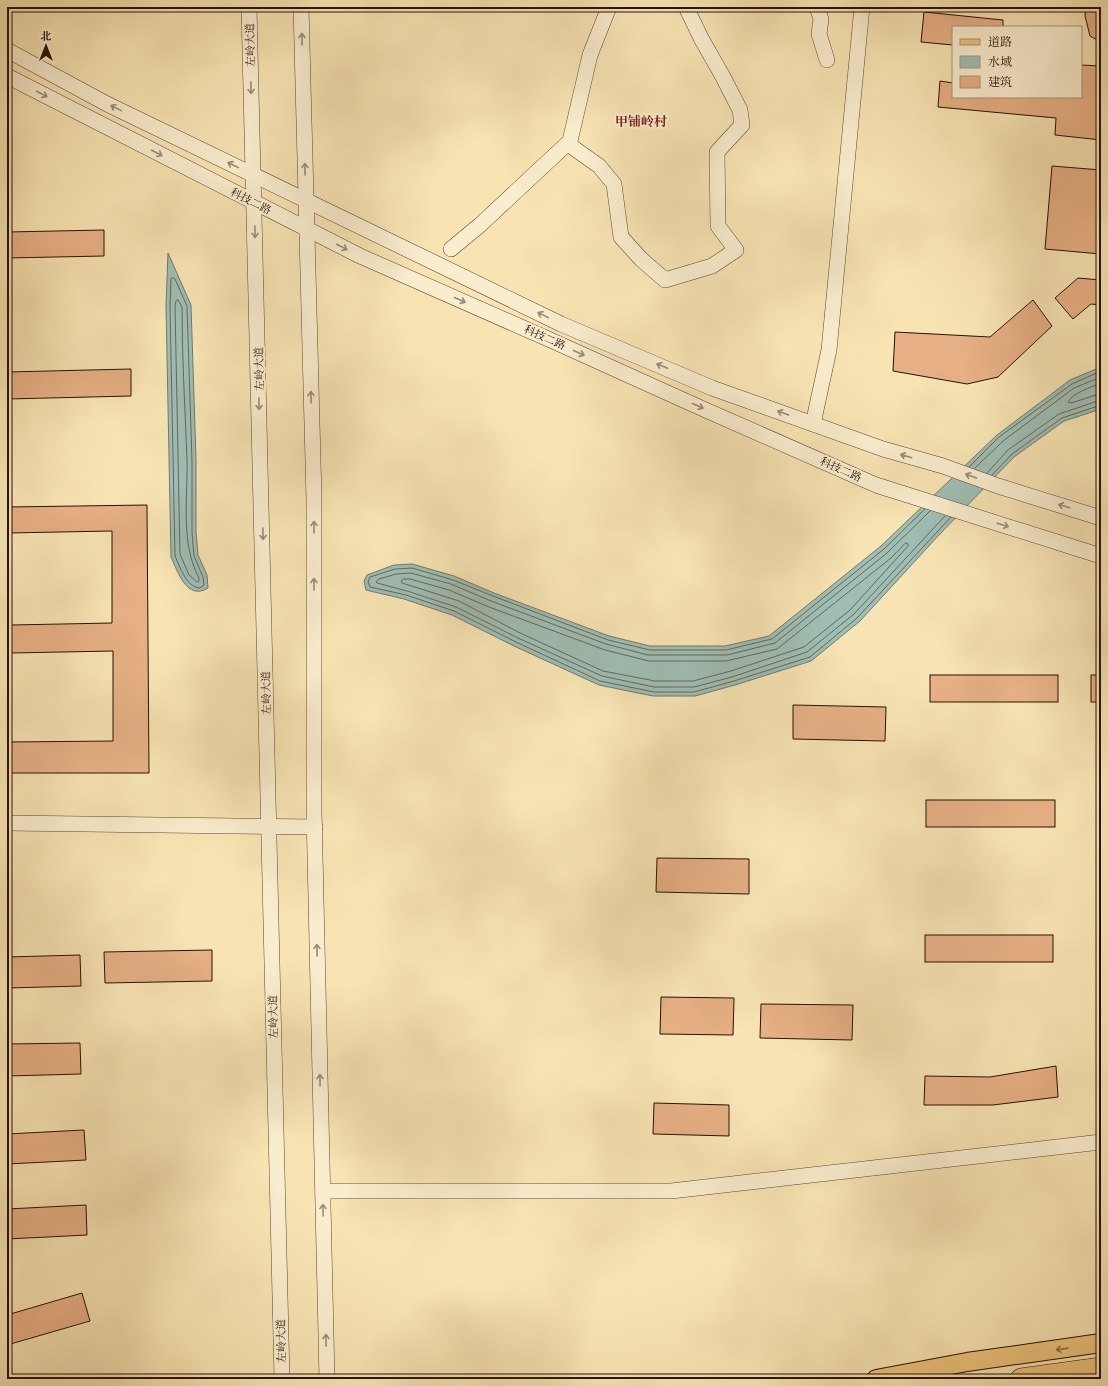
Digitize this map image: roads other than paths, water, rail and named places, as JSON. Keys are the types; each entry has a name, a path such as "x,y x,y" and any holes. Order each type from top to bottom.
{"highway":[{"path":"1021,1379 1101,1368"}],"main road":[{"path":"876,1379 967,1362 1101,1343"}],"street":[{"name":"左岭大道","path":"249,7 282,1379"},
{"path":"301,7 314,499 315,827 327,1379"},
{"path":"451,249 480,225 570,141 590,55 609,7"},
{"path":"568,144 599,166 614,184 621,237 641,259 665,280 712,266 736,250 718,226 718,152 742,125 740,110 686,7"},
{"path":"817,7 820,19 819,34 827,60"},
{"path":"813,424 829,350 862,7"},
{"name":"科技二路","path":"7,50 107,104 561,324 712,388 883,449 943,466 998,486 1101,518"},
{"name":"科技二路","path":"7,76 360,256 876,485 1101,556"},
{"path":"7,823 315,827"},
{"path":"323,1191 672,1191 1101,1142"}],"water":[{"path":"168,253 191,305 196,460 196,532 198,555 207,575 208,588 201,591 194,591 184,583 171,557 166,306"},
{"path":"1101,367 1101,409 1064,421 1014,457 938,536 860,621 811,661 735,685 695,696 653,696 599,685 514,646 452,615 404,599 366,590 364,581 367,575 394,565 412,564 454,576 494,593 609,636 650,646 725,646 769,636 881,546 997,435 1070,380"}],"district":[{"name":"甲铺岭村","path":"641,121"}]}
